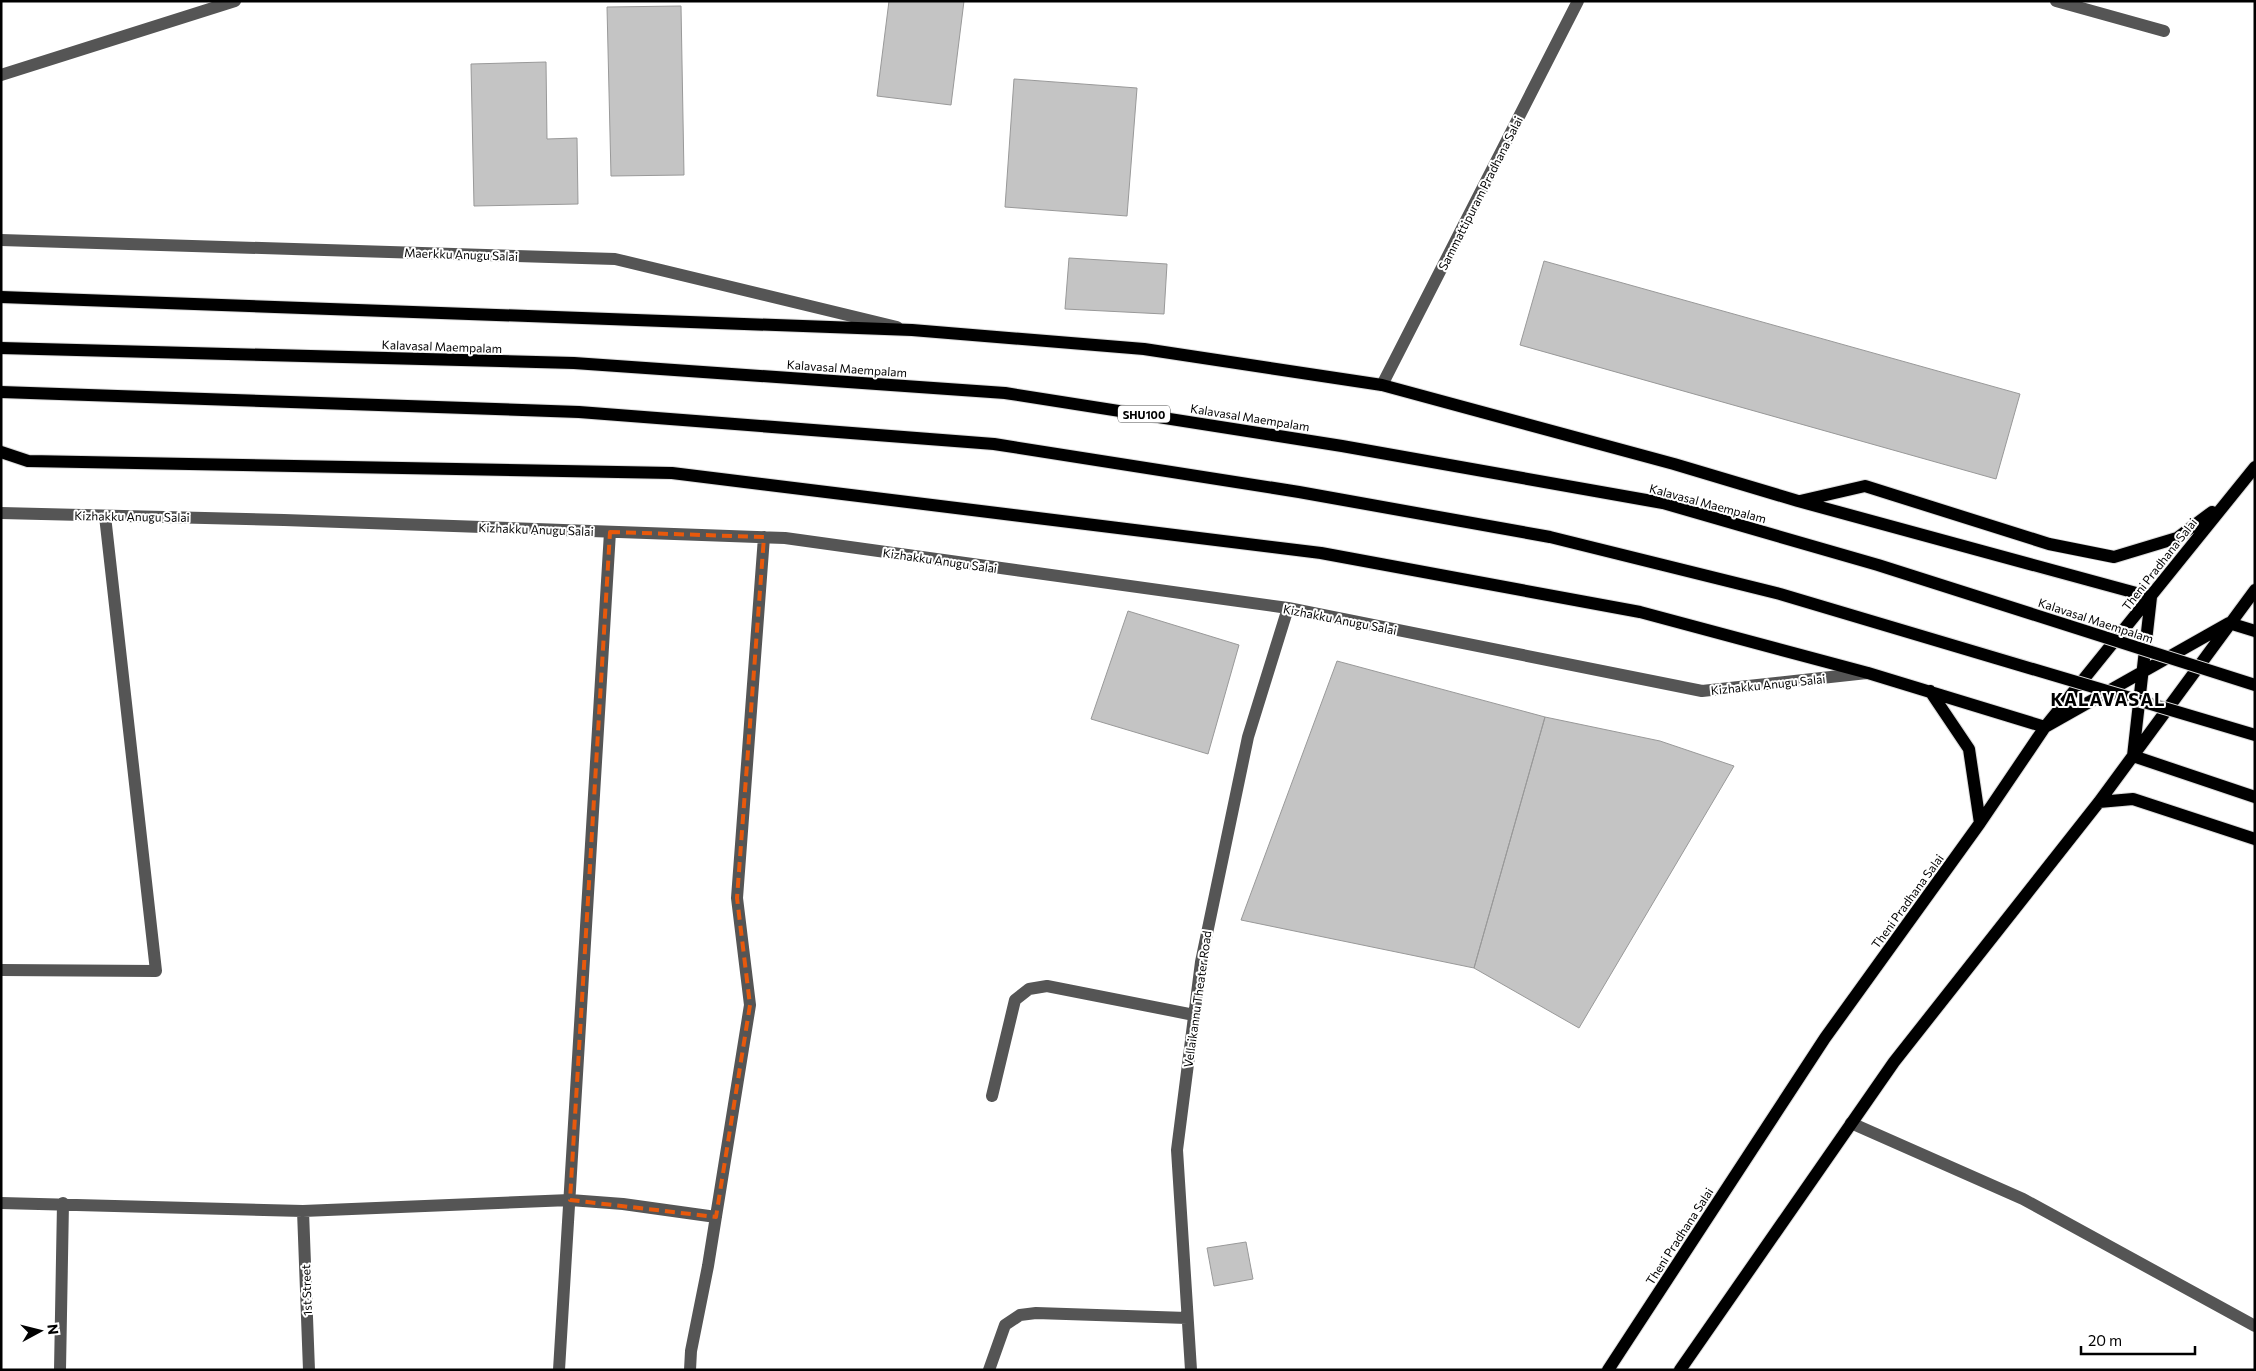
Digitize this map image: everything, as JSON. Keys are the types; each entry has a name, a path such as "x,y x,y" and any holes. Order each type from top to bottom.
{"main road":[{"path":"1,297 912,330 1144,349 1382,385 2151,597 2133,756"},
{"name":"Kalavasal Maempalam","path":"1,348 574,363 1005,393 1342,446 1663,503 1878,566 2255,685"},
{"path":"1,392 579,412 994,444 1299,492 1550,537 1780,594 2255,735"},
{"path":"1,452 28,461 672,472 1321,553 1640,612 1868,673 2045,727 2229,623 2255,631"},
{"name":"Theni Pradhana Salai","path":"1608,1370 1824,1038 1980,823 2045,727 2255,467"},
{"path":"1798,501 1865,486 2049,544 2114,556 2177,538 2226,501"},
{"path":"1680,1370 1894,1062 2099,802 2255,590"},
{"path":"1930,691 1969,749 1980,823"},
{"path":"2133,756 2255,797"},
{"path":"2099,802 2133,799 2255,839"}],"street":[{"path":"1,75 235,1"},
{"name":"Sammattipuram Pradhana Salai","path":"1382,385 1578,1"},
{"path":"2056,1 2075,4 2164,31"},
{"name":"Maerkku Anugu Salai","path":"1,240 615,259 912,330"},
{"name":"Kizhakku Anugu Salai","path":"1,513 764,537 1288,608 1702,691 1868,673"},
{"path":"1,970 156,972 105,516"},
{"path":"559,1370 610,532"},
{"path":"690,1370 691,1351 708,1266 750,1005 737,898 764,537"},
{"name":"Vellaikannu Theater Road","path":"1191,1370 1177,1150 1200,962 1248,737 1288,608"},
{"path":"992,1096 1015,1000 1029,989 1046,986 1194,1015"},
{"path":"1851,1123 2024,1199 2255,1326"},
{"path":"1,1203 63,1203 303,1211 570,1200 623,1204 716,1216"},
{"path":"60,1370 63,1203"},
{"name":"1st Street","path":"303,1211 308,1370"},
{"path":"989,1370 1005,1325 1020,1315 1036,1313 1187,1318"}],"highlighted area":[{"path":"610,532 764,537 737,898 750,1005 716,1217 570,1200"}],"building":[{"path":"889,1 964,1 951,105 877,96"},
{"path":"681,6 684,175 611,176 607,7"},
{"path":"546,62 547,139 577,138 578,204 474,206 471,64"},
{"path":"1014,79 1137,88 1127,216 1005,207"},
{"path":"1069,258 1167,264 1164,314 1065,309"},
{"path":"1544,261 2020,394 1996,479 1520,345"},
{"path":"1128,611 1239,645 1208,754 1091,719"},
{"path":"1337,661 1545,717 1474,968 1241,920"},
{"path":"1545,717 1660,741 1734,766 1579,1028 1474,968"},
{"path":"1246,1242 1253,1279 1214,1286 1207,1248"}],"district":[{"name":"KALAVASAL","path":"2108,699"}]}
